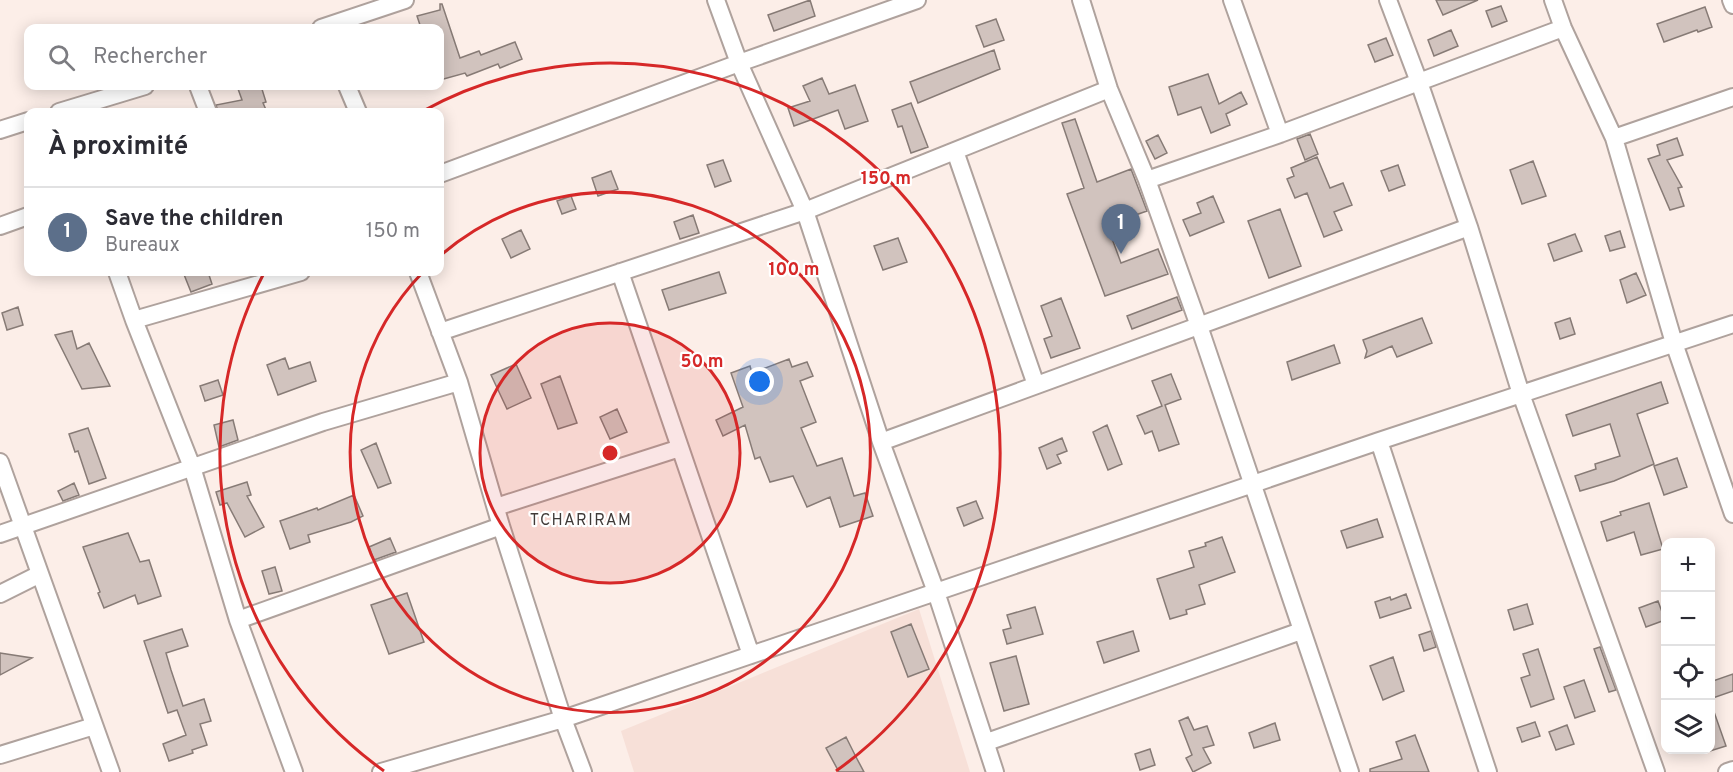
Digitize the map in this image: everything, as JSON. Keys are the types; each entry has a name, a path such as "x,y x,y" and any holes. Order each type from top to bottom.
{"street":[{"path":"335,24 405,0"},
{"path":"716,0 739,63 805,211 881,442 936,592 995,772"},
{"path":"444,173 739,63 917,0"},
{"path":"1081,0 1109,89 1148,180 1199,326 1350,772"},
{"path":"1232,0 1280,134"},
{"path":"1388,0 1469,227 1521,394 1656,772"},
{"path":"1553,0 1563,28 1614,138 1674,343 1733,514"},
{"path":"1731,0 1733,5"},
{"path":"1148,180 1280,134 1563,28"},
{"path":"440,332 805,211 1109,89"},
{"path":"78,108 133,90"},
{"path":"200,90 206,108"},
{"path":"349,90 356,108"},
{"path":"1614,138 1733,97"},
{"path":"0,130 24,123"},
{"path":"955,151 1036,385"},
{"path":"0,226 24,217"},
{"path":"881,442 1469,227"},
{"path":"620,272 751,656"},
{"path":"118,276 192,467 238,620 294,772"},
{"path":"419,276 459,382 501,526 563,719 583,772"},
{"path":"134,320 264,277"},
{"path":"381,772 563,719 1379,441 1733,324"},
{"path":"0,534 323,422 459,382"},
{"path":"1379,441 1488,772"},
{"path":"496,507 680,448"},
{"path":"0,462 111,772"},
{"path":"238,620 501,526"},
{"path":"0,594 40,574"},
{"path":"987,742 1301,631"},
{"path":"0,755 94,726"},
{"path":"1727,772 1733,770"}],"shaded area":[{"path":"919,609 970,772 634,772 621,731"}],"building":[{"path":"810,0 815,16 774,31 768,15"},
{"path":"1436,0 1478,0 1443,15"},
{"path":"440,4 442,4 460,58 479,51 481,55 515,42 522,59 500,68 498,64 467,76 465,73 444,79 444,24 420,24 417,16 440,10"},
{"path":"1501,6 1507,21 1492,27 1486,11"},
{"path":"1705,7 1712,27 1664,42 1657,24"},
{"path":"996,19 1004,40 984,47 976,26"},
{"path":"1451,30 1458,46 1434,56 1428,40"},
{"path":"1386,38 1393,55 1375,62 1368,45"},
{"path":"994,50 1000,69 918,103 910,82"},
{"path":"1208,74 1219,104 1241,92 1247,104 1226,114 1230,125 1211,133 1201,107 1178,115 1169,87"},
{"path":"822,78 829,94 855,85 868,121 845,129 838,110 794,126 788,108 810,101 803,86"},
{"path":"238,90 262,90 265,108 217,108 216,105 242,100"},
{"path":"911,103 928,147 911,153 902,126 898,127 892,110"},
{"path":"1075,119 1097,182 1131,169 1147,211 1107,225 1121,263 1158,249 1168,274 1105,296 1067,194 1084,188 1062,123"},
{"path":"1310,134 1318,154 1305,160 1297,139"},
{"path":"1158,135 1167,153 1155,159 1146,141"},
{"path":"1677,138 1683,155 1667,160 1682,187 1678,188 1684,206 1670,210 1648,159 1660,155 1657,145"},
{"path":"1317,157 1330,188 1343,183 1352,205 1334,212 1342,230 1324,237 1307,193 1295,198 1287,179 1294,176 1291,168"},
{"path":"723,160 731,181 715,187 707,165"},
{"path":"1533,161 1546,196 1522,204 1510,170"},
{"path":"1398,165 1405,185 1389,191 1381,171"},
{"path":"611,171 618,189 598,196 592,178"},
{"path":"571,196 576,209 562,214 557,201"},
{"path":"1213,196 1224,222 1190,236 1183,220 1201,213 1197,203"},
{"path":"1280,209 1301,266 1269,278 1248,221"},
{"path":"693,215 699,233 680,239 674,222"},
{"path":"521,230 530,249 511,258 502,239"},
{"path":"1620,231 1625,247 1610,251 1605,236"},
{"path":"1575,234 1582,251 1554,261 1548,244"},
{"path":"898,238 907,262 883,270 874,246"},
{"path":"719,272 726,293 669,310 662,290"},
{"path":"1636,273 1646,295 1627,303 1620,280"},
{"path":"185,276 209,276 212,284 191,292"},
{"path":"1177,297 1182,310 1132,329 1127,316"},
{"path":"1061,298 1080,348 1051,358 1044,339 1052,336 1041,306"},
{"path":"18,307 23,325 7,330 2,313"},
{"path":"1422,318 1432,343 1397,357 1392,346 1365,358 1367,351 1363,340"},
{"path":"1570,318 1575,334 1560,339 1555,323"},
{"path":"72,331 77,349 89,343 110,386 82,389 55,335"},
{"path":"1334,345 1340,363 1292,380 1287,362"},
{"path":"285,358 289,369 310,362 316,381 278,395 267,365"},
{"path":"789,359 792,367 807,362 813,376 800,381 816,422 801,428 817,466 842,458 854,496 865,493 873,516 840,527 830,497 807,507 793,476 770,482 760,457 755,459 745,425 723,436 716,420 743,407 731,373 750,366 752,373"},
{"path":"516,364 531,398 507,409 491,375"},
{"path":"1171,374 1181,399 1165,405 1179,444 1159,451 1152,431 1145,434 1137,416 1162,406 1152,381"},
{"path":"560,376 577,423 558,429 541,384"},
{"path":"218,380 223,395 205,401 200,386"},
{"path":"1661,382 1668,403 1637,414 1654,464 1614,481 1580,491 1575,476 1596,469 1595,464 1620,456 1610,424 1573,436 1566,415"},
{"path":"617,409 627,432 610,439 600,417"},
{"path":"233,420 238,440 219,447 214,425"},
{"path":"1107,425 1122,464 1108,470 1093,432"},
{"path":"88,428 106,478 89,484 78,451 75,452 69,434"},
{"path":"1062,438 1067,451 1057,455 1061,463 1047,469 1039,448"},
{"path":"376,443 391,483 378,488 361,450"},
{"path":"1677,458 1687,487 1664,495 1654,466"},
{"path":"247,482 251,495 247,496 264,527 245,537 227,503 220,505 216,492"},
{"path":"74,483 79,495 63,501 58,491"},
{"path":"354,495 363,516 308,535 310,542 290,549 280,521 317,508 318,510"},
{"path":"976,501 983,518 964,526 957,508"},
{"path":"1649,503 1661,550 1641,555 1634,532 1607,541 1601,522 1621,515 1620,512"},
{"path":"1377,519 1383,537 1347,548 1341,531"},
{"path":"128,533 140,562 149,560 161,596 138,604 135,595 104,608 83,547"},
{"path":"1222,537 1235,572 1199,585 1205,604 1186,610 1187,614 1170,619 1157,579 1194,567 1189,551 1206,546 1205,543"},
{"path":"390,538 396,552 374,560 369,547"},
{"path":"275,567 282,591 269,594 262,571"},
{"path":"407,593 424,642 389,654 371,605"},
{"path":"1406,594 1411,608 1380,618 1375,602 1390,597 1391,600"},
{"path":"1658,601 1661,621 1646,627 1639,608"},
{"path":"1527,604 1533,624 1514,630 1508,610"},
{"path":"1035,607 1043,634 1007,644 1003,630 1011,628 1007,615"},
{"path":"911,624 929,669 908,677 891,632"},
{"path":"182,629 188,646 166,653 171,670 183,706 204,699 211,721 200,724 207,745 192,750 193,753 169,761 163,744 186,735 177,710 168,713 144,641"},
{"path":"1133,631 1139,651 1104,663 1097,642"},
{"path":"1431,631 1436,647 1424,651 1419,635"},
{"path":"1600,647 1616,690 1609,692 1594,649"},
{"path":"1538,649 1554,699 1531,707 1521,678 1530,675 1523,654"},
{"path":"0,653 32,658 0,675"},
{"path":"1016,656 1029,704 1004,711 990,663"},
{"path":"1393,657 1404,691 1383,700 1370,666"},
{"path":"1733,674 1733,691 1715,697 1715,680"},
{"path":"1584,680 1595,711 1575,718 1564,687"},
{"path":"1715,715 1726,746 1715,749"},
{"path":"1188,717 1194,730 1207,726 1214,745 1203,748 1211,763 1193,772 1186,758 1192,755 1179,721"},
{"path":"1535,722 1540,736 1522,742 1517,728"},
{"path":"1275,723 1280,740 1254,748 1249,733"},
{"path":"1567,725 1574,744 1556,750 1549,732"},
{"path":"1415,735 1429,772 1370,772 1370,769 1402,759 1396,742"},
{"path":"846,737 864,772 839,772 826,748"},
{"path":"1150,749 1155,765 1140,770 1135,754"}],"place":[{"name":"Save the children","path":"1121,254"}],"district":[{"name":"TCHARIRAM","path":"581,521"}]}
